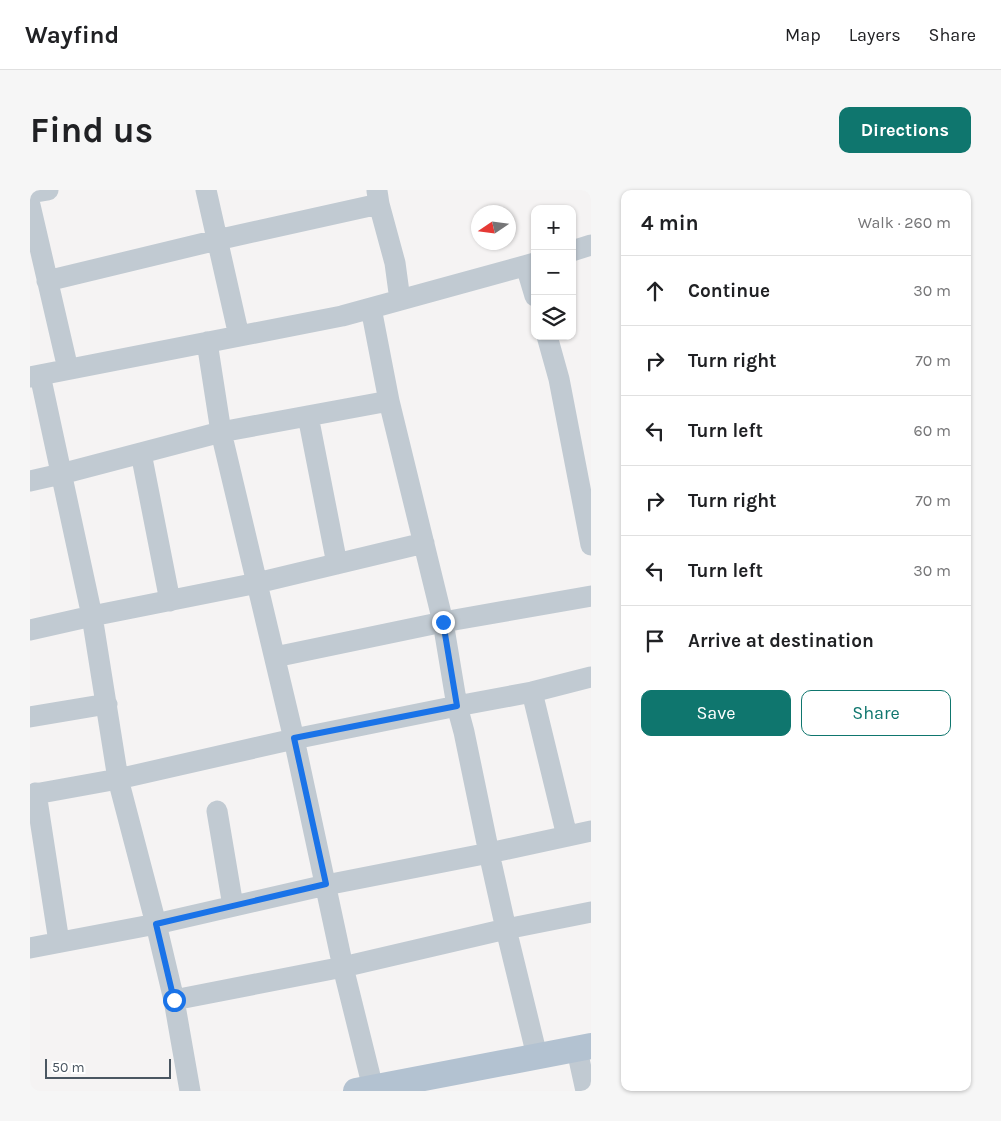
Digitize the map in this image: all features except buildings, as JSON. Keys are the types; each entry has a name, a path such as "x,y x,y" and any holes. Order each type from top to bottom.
{"main road":[{"path":"365,1089 584,1048"}],"street":[{"path":"30,193 48,190"},
{"path":"206,190 239,336"},
{"path":"47,280 217,240 378,197 395,263 400,300"},
{"path":"30,205 68,370"},
{"path":"575,250 591,245"},
{"path":"190,1091 174,1000 118,779 92,616 61,474 35,376 342,316 530,264 535,295"},
{"path":"371,308 389,401 443,622 457,706 489,853 537,1056"},
{"path":"548,340 559,378 591,545"},
{"path":"207,342 220,432 294,738 344,967 365,1089"},
{"path":"30,481 220,432 389,401"},
{"path":"308,416 337,564"},
{"path":"141,453 170,601"},
{"path":"30,630 257,583 424,543"},
{"path":"275,657 443,622 591,596"},
{"path":"59,942 33,794 118,779 294,738 532,692 591,677"},
{"path":"532,692 567,836"},
{"path":"30,717 106,704"},
{"path":"217,812 232,906"},
{"path":"30,948 156,924 326,884 591,832"},
{"path":"174,1000 344,967 506,929 591,912"},
{"path":"584,1048 586,1091"}],"route":[{"path":"174,1000 156,924 326,884 294,738 457,706 443,622"}]}
